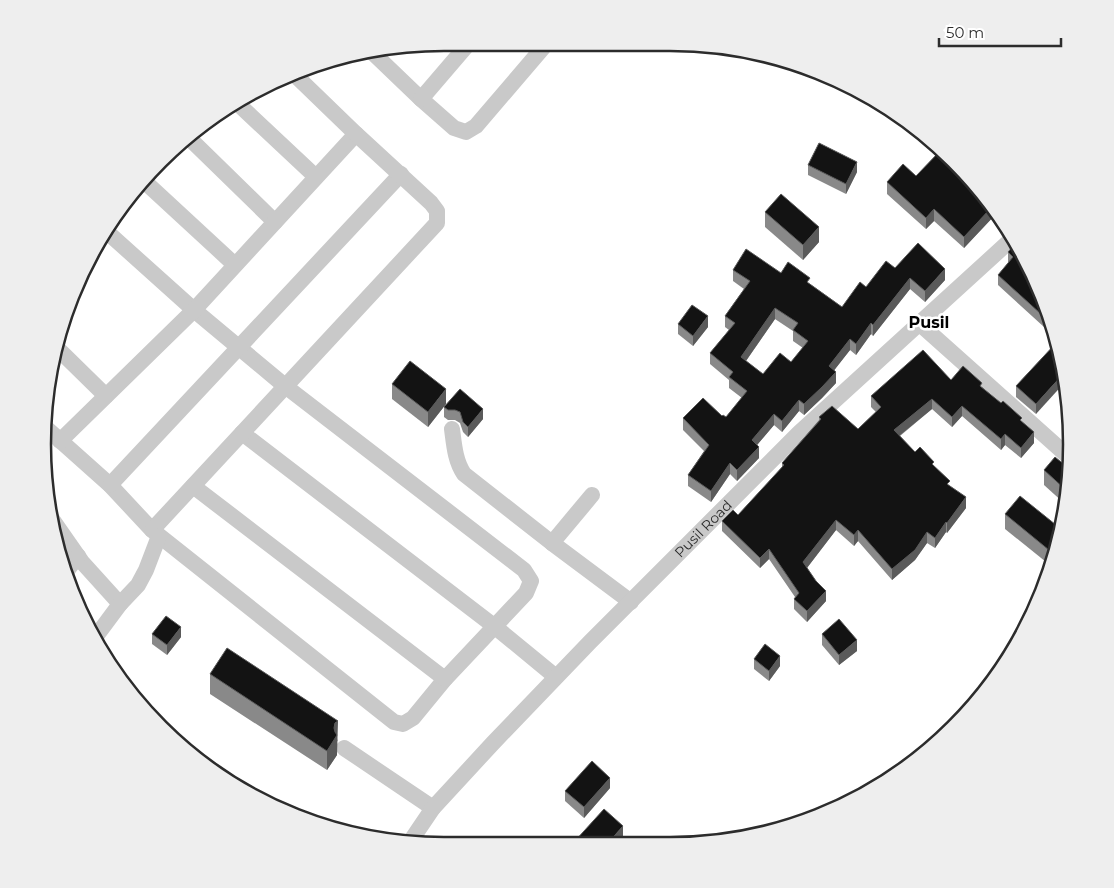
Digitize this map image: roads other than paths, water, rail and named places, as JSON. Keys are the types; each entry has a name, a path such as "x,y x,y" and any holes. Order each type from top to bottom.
{"street":[{"path":"421,99 462,51"},
{"path":"382,57 421,99 454,128 466,132 476,126 540,51"},
{"path":"99,632 120,604 138,585 146,570 156,533 193,486 437,223 437,211 431,203 299,79"},
{"path":"242,108 316,177"},
{"path":"60,442 194,310 356,134"},
{"path":"193,142 275,222"},
{"path":"110,485 400,174"},
{"path":"149,185 235,265"},
{"path":"51,434 110,485 156,533 394,722 404,724 413,718 445,679 526,593 531,581 524,570 285,386 194,310 111,236"},
{"name":"Pusil Road","path":"414,836 433,808 556,677 799,433 1008,244"},
{"path":"920,324 1063,451"},
{"path":"62,353 106,396"},
{"path":"452,429 456,457 464,474 631,602"},
{"path":"242,432 494,626 556,677"},
{"path":"193,486 445,679"},
{"path":"552,543 592,495"},
{"path":"62,533 82,562 120,604"},
{"path":"71,566 78,556"},
{"path":"344,748 433,808"}],"district":[{"name":"Pusil","path":"929,322"}]}
